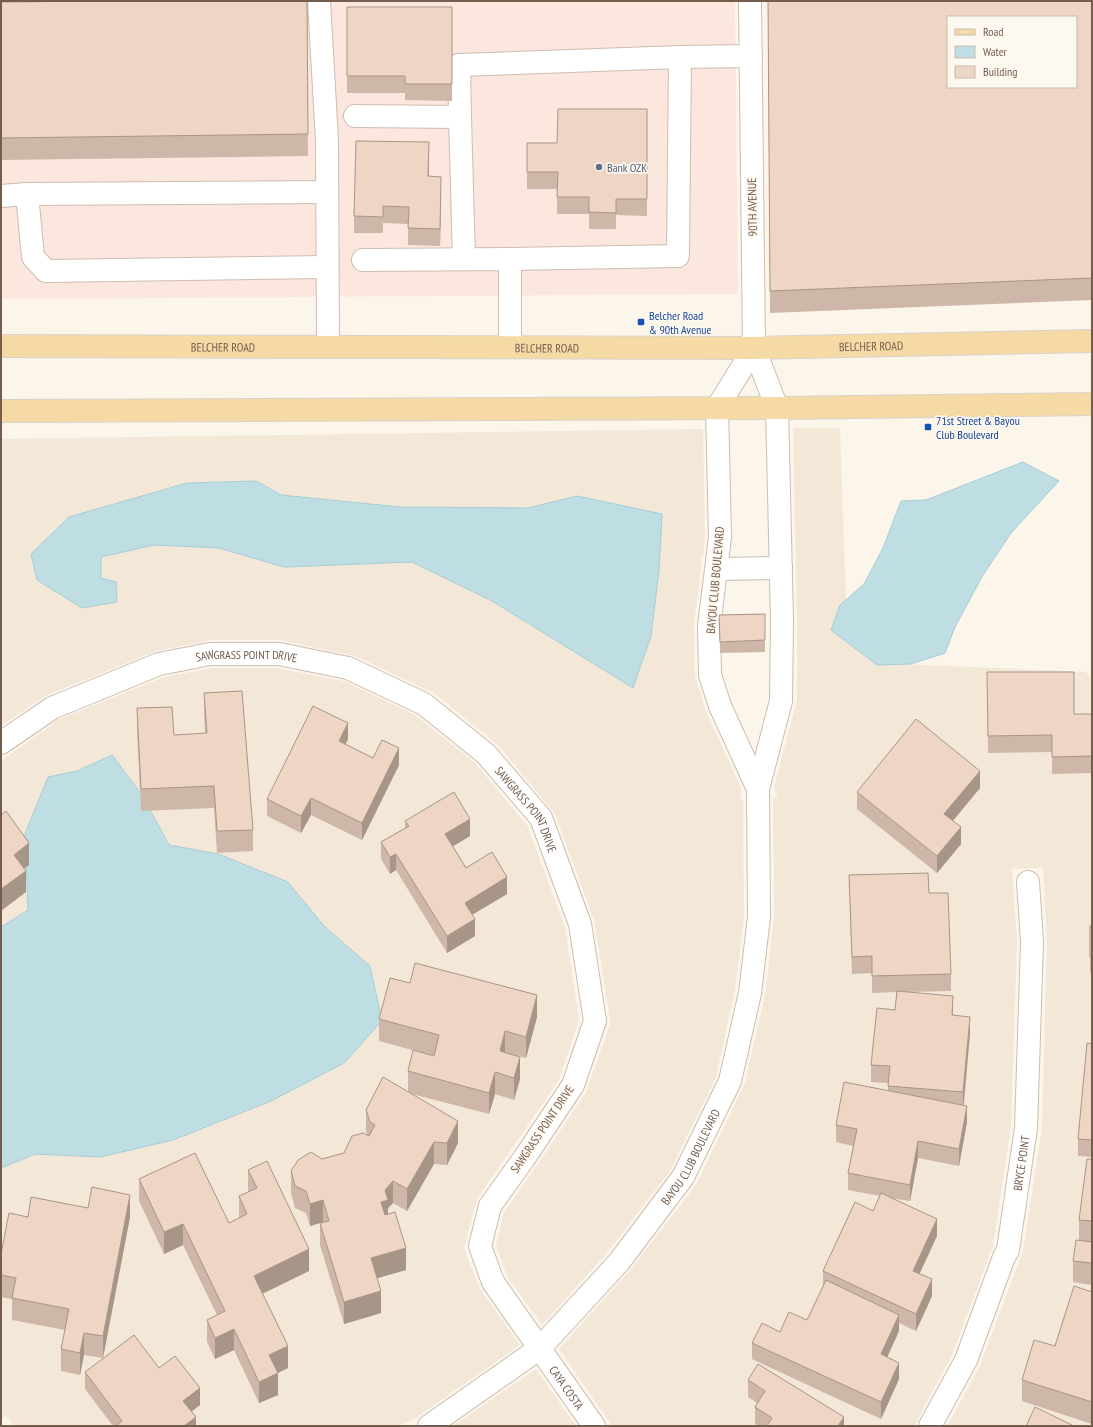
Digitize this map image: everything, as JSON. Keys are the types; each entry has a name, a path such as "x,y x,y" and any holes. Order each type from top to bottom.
{"main road":[{"name":"BELCHER ROAD","path":"1,346 754,348 1092,342"},
{"path":"1,411 777,408 1092,404"}],"street":[{"path":"319,1 327,140 328,347"},
{"name":"90TH AVENUE","path":"750,1 754,348 777,408"},
{"path":"464,259 460,65 751,56"},
{"path":"363,260 678,256 680,57"},
{"path":"355,116 460,118"},
{"path":"1,196 26,194 327,192"},
{"path":"26,194 33,257 46,271 328,267"},
{"path":"510,258 510,347"},
{"path":"717,408 754,348"},
{"name":"BAYOU CLUB BOULEVARD","path":"717,408 720,537 709,626 710,675 720,706 758,789"},
{"name":"BAYOU CLUB BOULEVARD","path":"429,1426 540,1348 619,1262 683,1177 730,1081 750,993 759,917 758,789 781,701 782,620 777,408"},
{"path":"717,569 781,568"},
{"name":"SAWGRASS POINT DRIVE","path":"1,743 52,708 159,664 210,654 279,654 348,668 424,704 486,754 541,818 580,924 595,1021 573,1085 525,1158 490,1206 480,1246 493,1282 540,1348"},
{"name":"BRYCE POINT","path":"930,1426 966,1360 1004,1257 1008,1250 1026,1128 1032,942 1028,882"},
{"name":"CAYA COSTA","path":"540,1348 594,1426"}],"shaded area":[{"path":"1,1 735,1 738,294 1,299"},
{"path":"793,428 840,428 846,600 840,605 877,665 899,664 1086,672 1092,680 1092,1426 947,1426 980,1366 1023,1251 1042,1128 1047,942 1043,868 1012,869 1017,942 1011,1127 993,1246 952,1355 914,1426 612,1426 559,1349 631,1269 696,1185 745,1083 765,995 774,918 773,798 778,796 774,788 797,700"},
{"path":"703,429 705,536 703,556 701,556 701,569 694,624 695,676 706,711 742,790 740,799 743,800 744,916 735,991 716,1077 670,1171 606,1254 542,1325 507,1276 496,1246 504,1212 586,1092 610,1025 594,920 555,814 499,746 434,693 355,656 279,640 211,640 156,651 45,696 1,726 1,439","holes":["256,481 281,495 400,507 528,508 577,496 659,570 651,636 633,688 492,601 412,562 284,567 219,548 154,545 100,557 101,578 31,554"]},
{"path":"212,668 277,668 343,681 415,715 475,763 527,825 565,927 579,1020 559,1080 477,1199 465,1244 465,1251 480,1289 520,1345 414,1419 398,1426 14,1426 6,1416 1,1419 1,1168 35,1154 100,1157 173,1140 270,1101 344,1063 370,966 324,926 288,882 218,854 169,845 142,795 112,755 77,771 48,778 25,834 28,910 1,927 1,761 60,719 164,677"},
{"path":"536,1369 576,1426 453,1426"}],"water":[{"path":"1023,462 1059,481 1011,533 983,575 955,627 945,653 911,664 877,665 831,630 840,605 864,584 883,548 901,501 926,500"},
{"path":"256,481 281,495 400,507 528,508 577,496 662,514 659,570 651,636 633,688 492,601 412,562 284,567 219,548 154,545 101,557 101,578 116,582 117,602 82,608 37,580 31,554 69,517 187,483"},
{"path":"112,755 142,795 169,845 218,854 288,882 324,926 370,966 382,1021 344,1063 271,1101 173,1140 100,1157 35,1154 1,1168 1,927 28,910 25,834 48,777 77,771"}],"building":[{"path":"307,1 308,134 1,138 1,2"},
{"path":"768,1 1092,1 1092,278 770,291"},
{"path":"347,7 452,7 452,84 405,84 405,76 347,76"},
{"path":"558,109 647,109 647,199 616,199 616,213 589,212 589,197 557,197 558,172 527,172 527,143 557,143"},
{"path":"356,141 429,142 428,176 441,177 440,229 408,228 409,207 383,206 383,217 354,216"},
{"path":"765,614 765,640 720,642 719,615"},
{"path":"987,672 1074,672 1074,714 1092,714 1092,756 1052,757 1052,735 988,736"},
{"path":"242,691 253,830 217,831 214,786 141,789 137,708 172,707 174,735 207,733 204,693"},
{"path":"313,706 348,723 339,741 373,758 382,740 399,748 362,823 311,798 301,816 267,799"},
{"path":"916,719 980,771 944,814 961,827 937,856 857,792"},
{"path":"454,792 470,819 445,834 466,868 492,852 507,877 465,903 475,919 447,936 396,854 390,857 381,842 409,826 405,821"},
{"path":"6,811 29,843 14,855 26,871 1,889 1,815"},
{"path":"928,873 929,893 948,893 951,974 872,976 872,956 852,957 849,875"},
{"path":"1090,926 1092,926 1092,956 1090,956"},
{"path":"415,963 537,995 526,1037 505,1031 500,1051 520,1057 514,1078 495,1072 489,1093 408,1071 413,1050 434,1056 439,1035 379,1019 390,978 410,983"},
{"path":"897,991 953,996 952,1015 970,1017 963,1092 888,1086 890,1066 871,1065 877,1008 895,1010"},
{"path":"1087,1043 1092,1044 1092,1140 1078,1139"},
{"path":"383,1077 458,1121 447,1143 434,1142 407,1189 393,1181 385,1190 388,1200 381,1202 385,1215 395,1212 406,1248 371,1258 381,1291 344,1302 320,1223 329,1221 323,1200 310,1204 306,1191 295,1186 291,1171 298,1160 311,1152 322,1159 344,1153 352,1136 363,1133 369,1136 375,1125 370,1122 366,1110"},
{"path":"844,1082 967,1106 959,1149 918,1141 910,1185 848,1173 857,1129 836,1125"},
{"path":"195,1153 229,1223 247,1214 239,1196 257,1188 248,1170 267,1161 309,1249 254,1276 288,1346 269,1355 278,1373 259,1382 234,1329 215,1338 207,1320 225,1311 183,1224 164,1232 139,1179"},
{"path":"1087,1159 1092,1159 1092,1221 1079,1220"},
{"path":"92,1187 130,1195 103,1336 84,1333 80,1353 61,1349 69,1309 12,1298 16,1278 1,1275 1,1254 9,1213 28,1217 31,1197 88,1208"},
{"path":"881,1193 937,1219 913,1271 932,1279 916,1314 823,1271 855,1202 873,1211"},
{"path":"1076,1240 1092,1242 1092,1263 1073,1261"},
{"path":"826,1280 899,1315 881,1354 899,1363 881,1402 752,1343 762,1323 780,1332 789,1312 807,1320"},
{"path":"1074,1286 1092,1292 1092,1402 1022,1380 1034,1340 1055,1346"},
{"path":"134,1335 159,1368 175,1356 200,1388 183,1401 196,1417 184,1426 116,1426 122,1421 85,1372"},
{"path":"758,1364 844,1417 838,1426 767,1426 772,1418 755,1407 765,1391 748,1380"},
{"path":"1035,1407 1074,1426 1026,1426"}],"place":[{"name":"Bank OZK","path":"599,167"},
{"name":"Belcher Road & 90th Avenue","path":"641,322"},
{"name":"71st Street & Bayou Club Boulevard","path":"928,427"}]}
